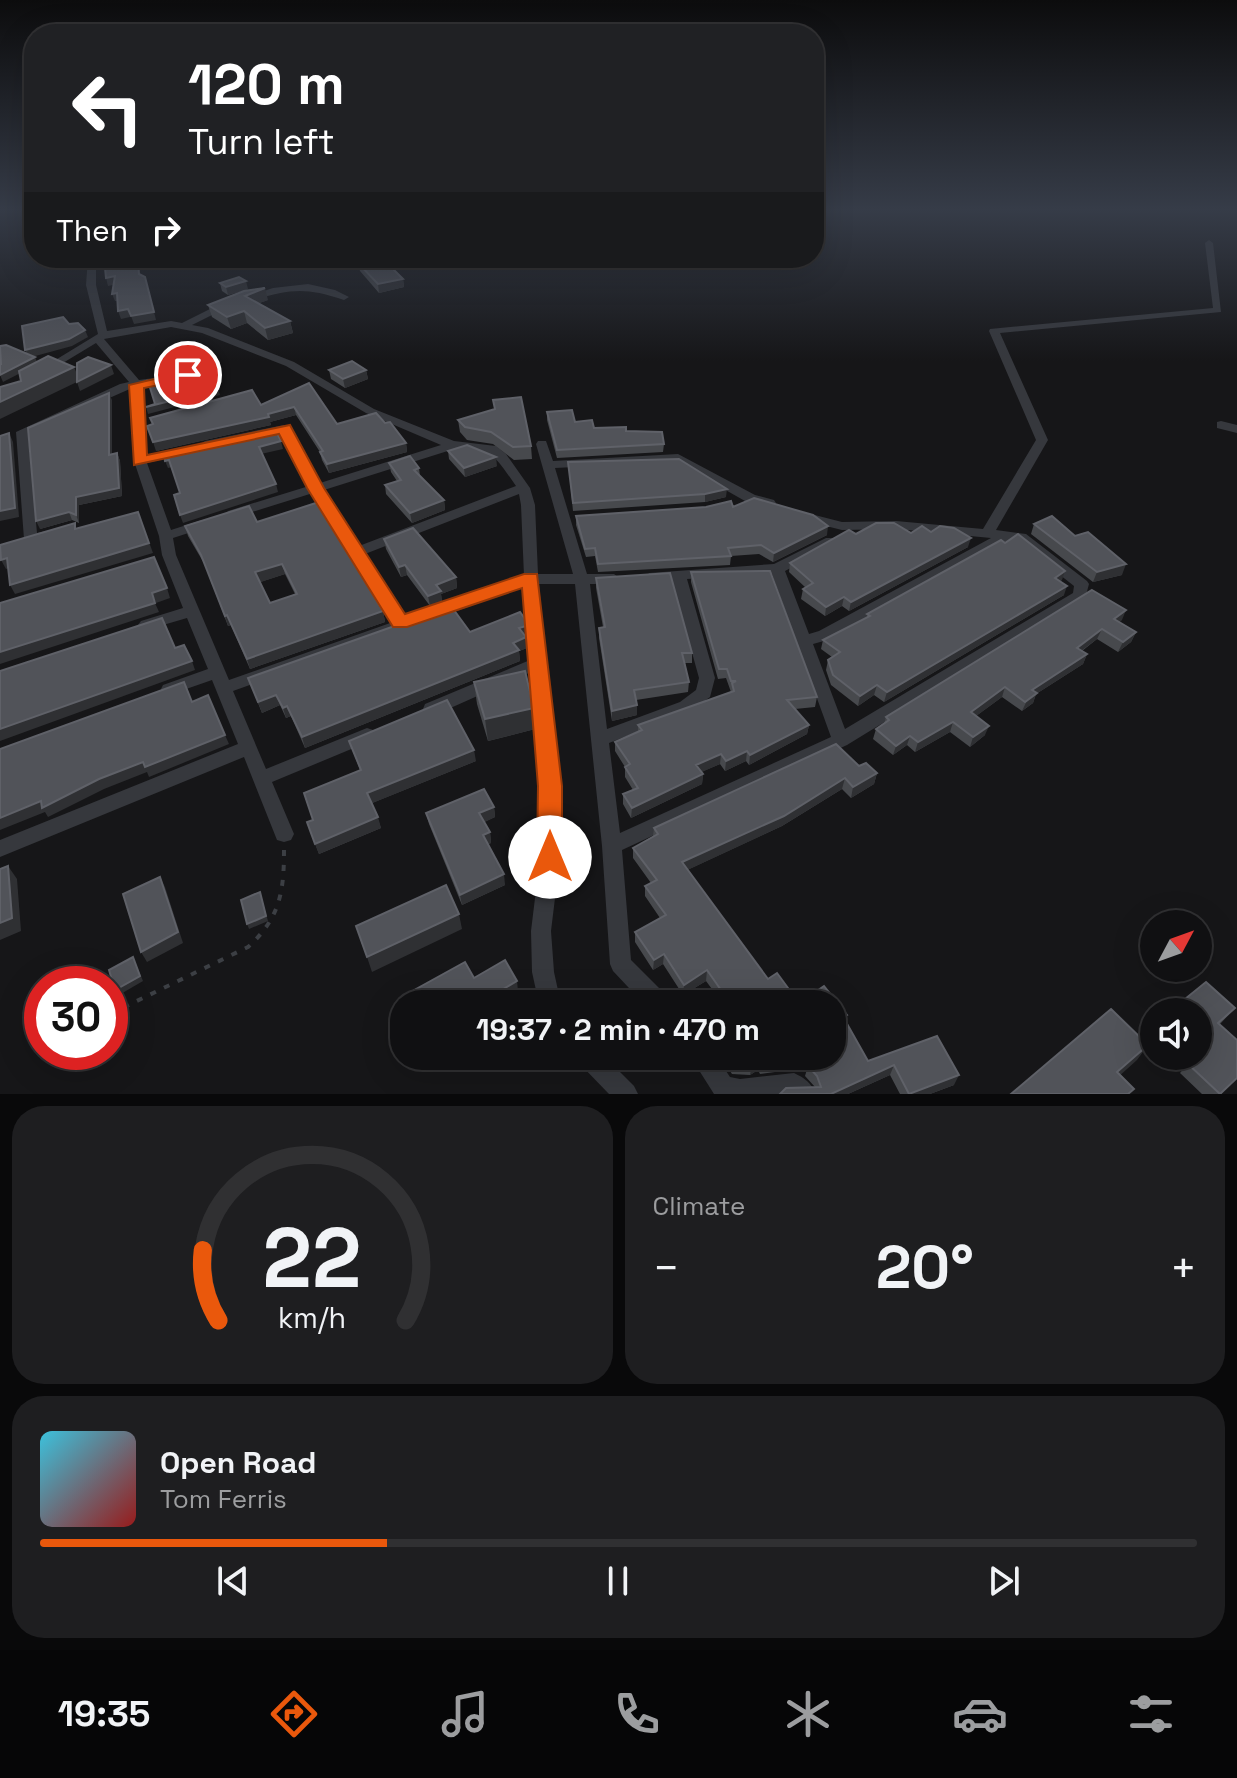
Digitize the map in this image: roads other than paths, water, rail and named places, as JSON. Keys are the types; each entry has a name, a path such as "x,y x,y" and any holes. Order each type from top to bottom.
{"street":[{"path":"987,534 1042,440 994,331 1218,310 1211,259"},
{"path":"92,268 91,285 101,337 137,385 140,461 166,536 162,558 191,611 284,834"},
{"path":"34,376 101,337 186,324 209,311 290,287 322,288 344,297"},
{"path":"85,322 97,319"},
{"path":"186,324 263,351 370,411 429,438 453,445 492,449 502,457 524,488 528,505 531,579 550,786 550,857 541,931 547,990"},
{"path":"31,539 17,434 115,390 188,375"},
{"path":"137,423 151,419"},
{"path":"1221,425 1237,429"},
{"path":"140,461 281,427 400,622"},
{"path":"542,444 571,518 575,581 601,739 621,964 646,990"},
{"path":"166,536 453,445"},
{"path":"548,465 678,458 750,498 842,526 896,525 1021,537 1082,584 1080,595 841,740 612,846"},
{"path":"357,552 524,488"},
{"path":"720,505 750,498"},
{"path":"145,698 220,680 531,579 575,581 777,569 839,537 842,526"},
{"path":"15,544 59,531"},
{"path":"806,641 839,628 1006,536"},
{"path":"777,569 841,740"},
{"path":"601,739 686,706 704,693 707,678 678,574"},
{"path":"132,630 191,611"},
{"path":"413,717 540,662"},
{"path":"260,779 385,728"},
{"path":"0,849 248,748"},
{"path":"602,1070 626,1094"},
{"path":"711,1070 723,1087 740,1091 794,1085 804,1094"}]}
